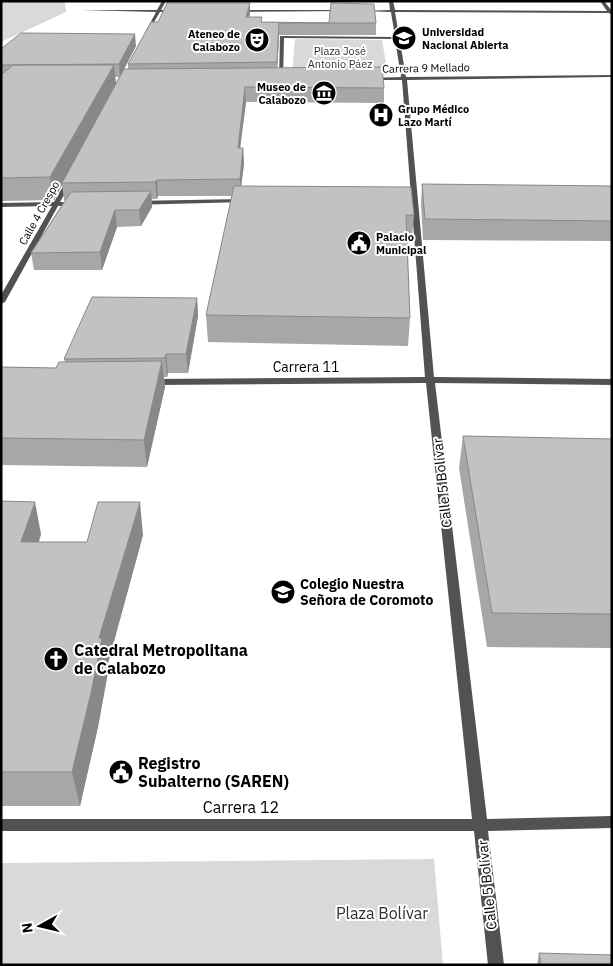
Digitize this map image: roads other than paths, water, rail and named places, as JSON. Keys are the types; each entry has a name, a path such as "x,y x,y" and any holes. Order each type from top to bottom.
{"street":[{"path":"145,37 164,1"},
{"name":"Calle 5 Bolívar","path":"391,1 404,78 430,380 496,965"},
{"path":"602,1 611,12"},
{"path":"83,10 178,11"},
{"path":"236,11 611,12"},
{"path":"281,80 282,37 396,38"},
{"name":"Carrera 9 Mellado","path":"366,79 612,76"},
{"path":"271,80 291,80"},
{"name":"Calle 4 Crespo","path":"1,302 70,178"},
{"path":"406,200 426,200"},
{"path":"124,203 250,201"},
{"path":"1,205 85,204"},
{"name":"Carrera 11","path":"141,382 430,380 612,382"},
{"name":"Carrera 12","path":"1,825 480,825 612,822"}],"place":[{"name":"Universidad Nacional Abierta","path":"404,38"},
{"name":"Ateneo de Calabozo","path":"257,40"},
{"name":"Museo de Calabozo","path":"324,93"},
{"name":"Grupo Médico Lazo Martí","path":"381,115"},
{"name":"Palacio Municipal","path":"359,243"},
{"name":"Colegio Nuestra Señora de Coromoto","path":"283,592"},
{"name":"Catedral Metropolitana de Calabozo","path":"56,659"},
{"name":"Registro Subalterno (SAREN)","path":"121,772"}],"park label":[{"name":"Plaza José Antonio Páez","path":"340,57"},
{"name":"Plaza Bolívar","path":"382,913"}]}
